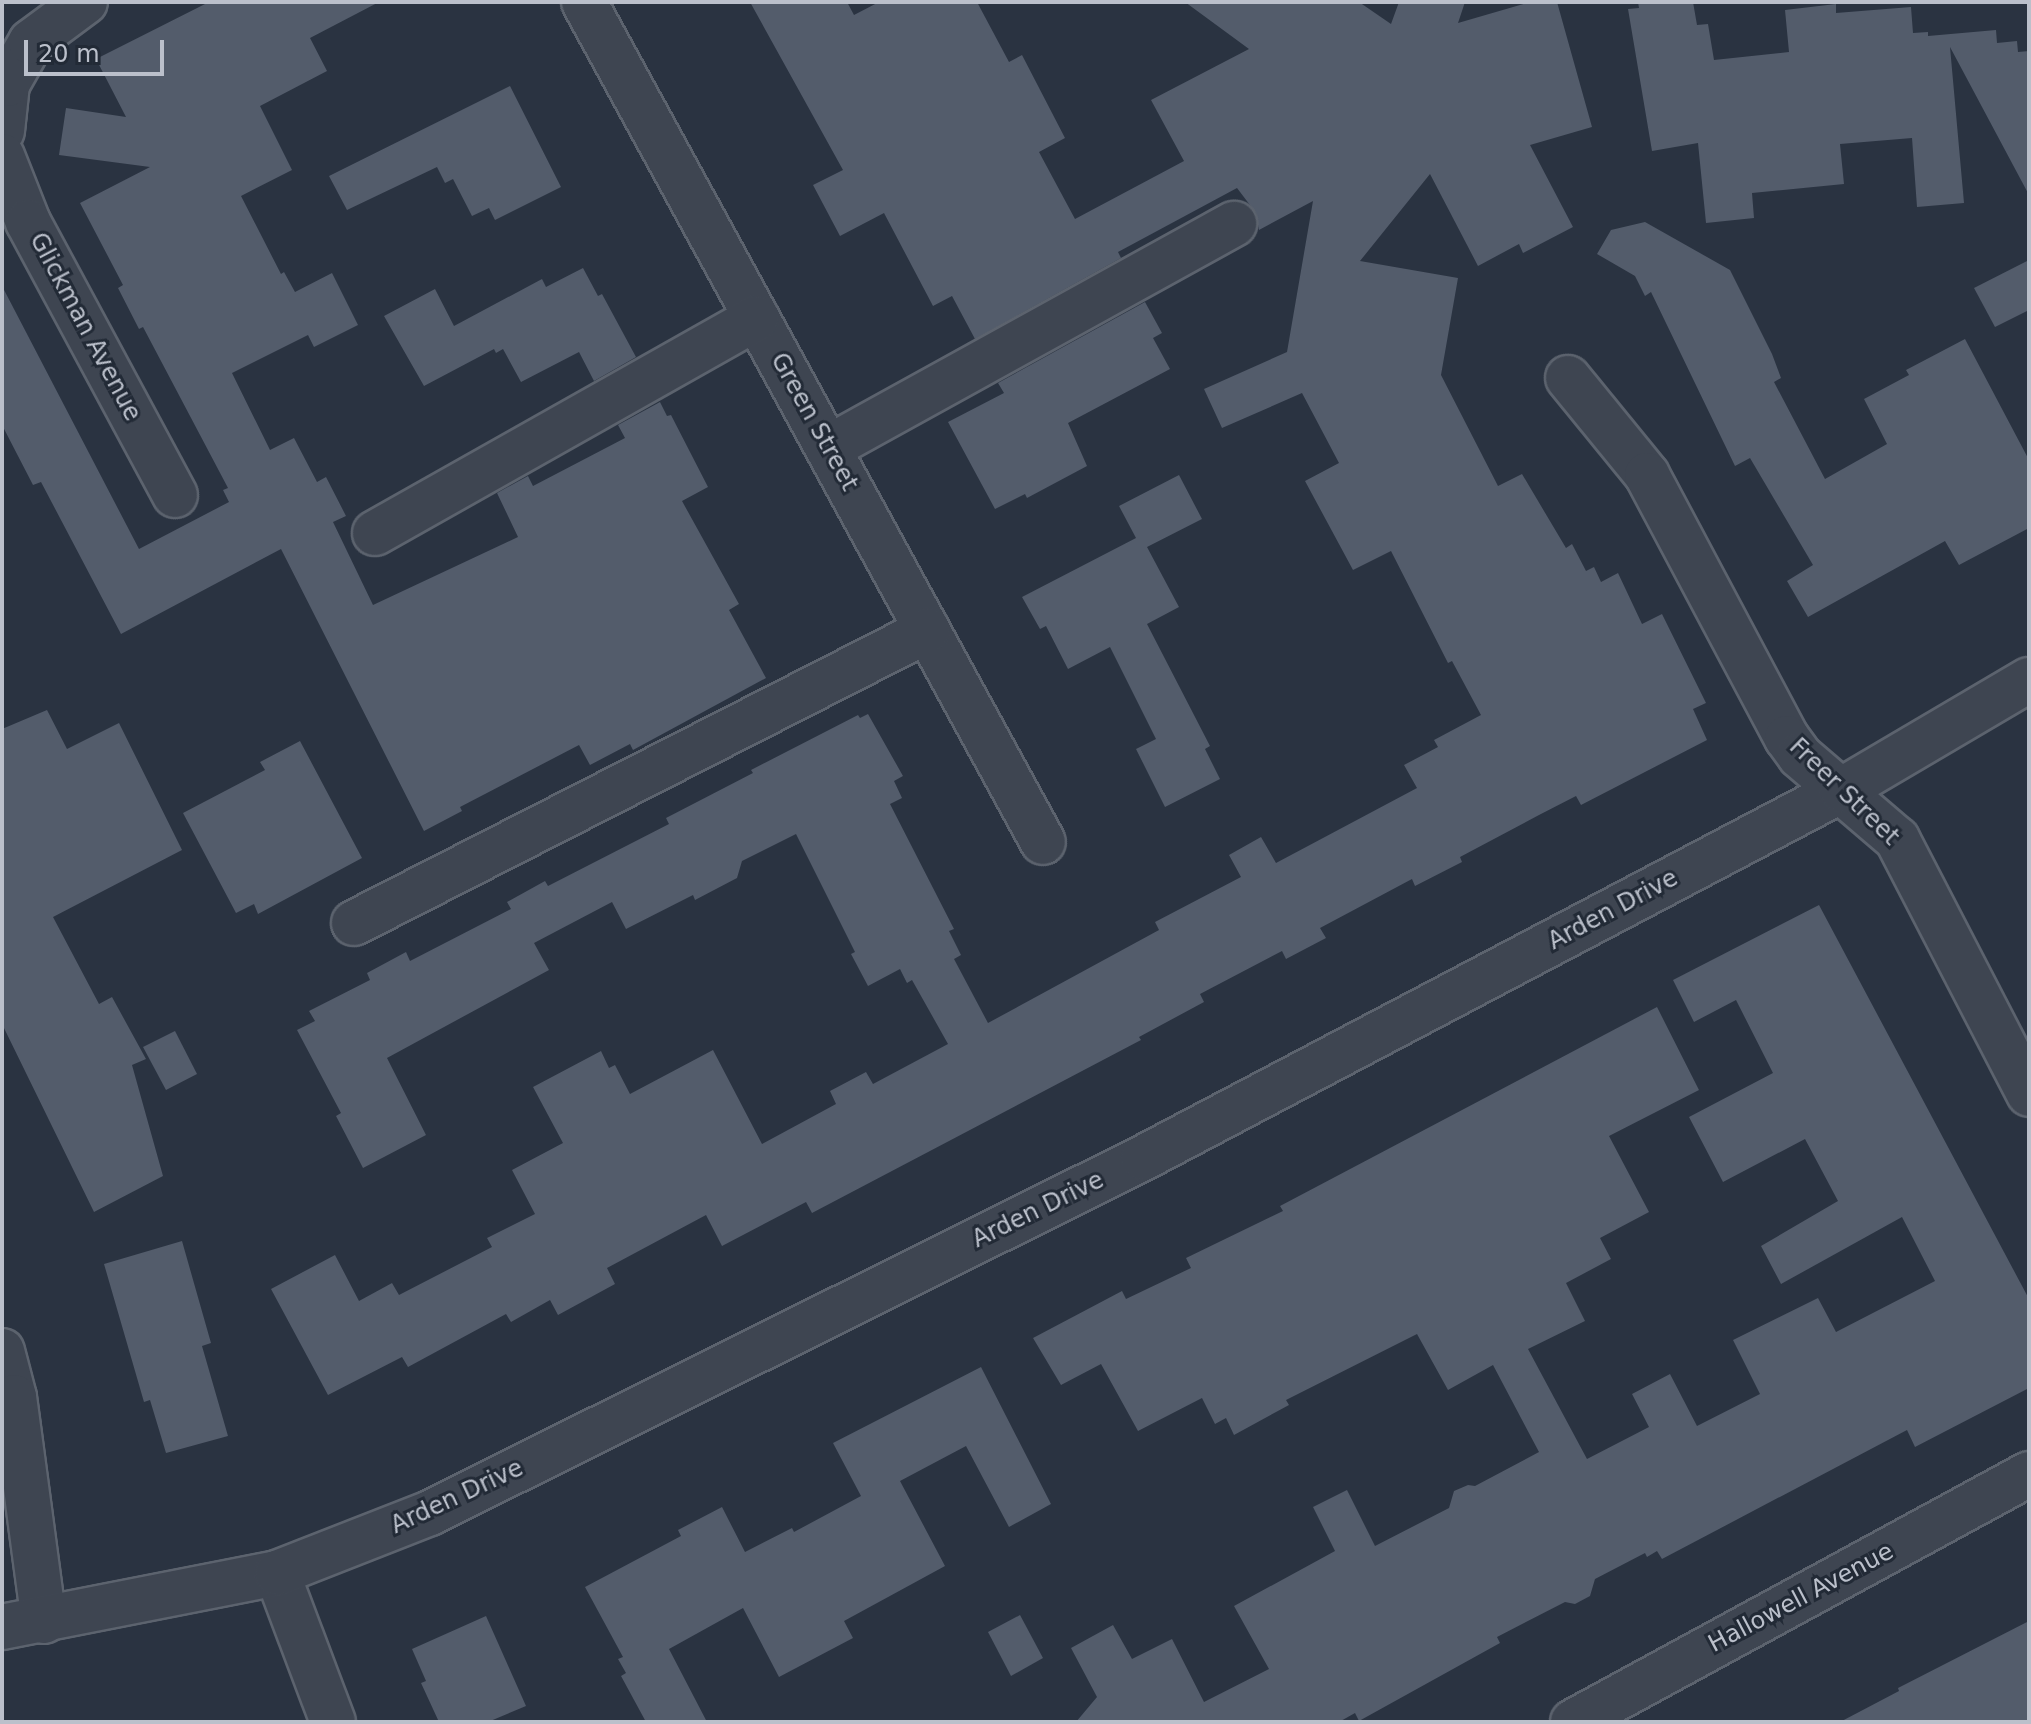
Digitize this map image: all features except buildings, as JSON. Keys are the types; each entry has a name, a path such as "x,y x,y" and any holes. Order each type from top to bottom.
{"street":[{"path":"2,131 7,84 31,42 85,2"},
{"name":"Green Street","path":"584,2 1043,842"},
{"name":"Glickman Avenue","path":"2,156 28,222 175,495"},
{"path":"828,448 1234,224"},
{"path":"375,533 757,318"},
{"name":"Freer Street","path":"1568,378 1647,475 1787,738 1800,756 1897,839 2029,1094"},
{"path":"354,923 928,630"},
{"name":"Arden Drive","path":"23,1624 277,1573 430,1513 1143,1158 1842,790 2029,680"},
{"path":"2,1351 14,1397 23,1624"},
{"name":"Hallowell Avenue","path":"1573,1722 2029,1474"},
{"path":"277,1573 333,1722"}]}
